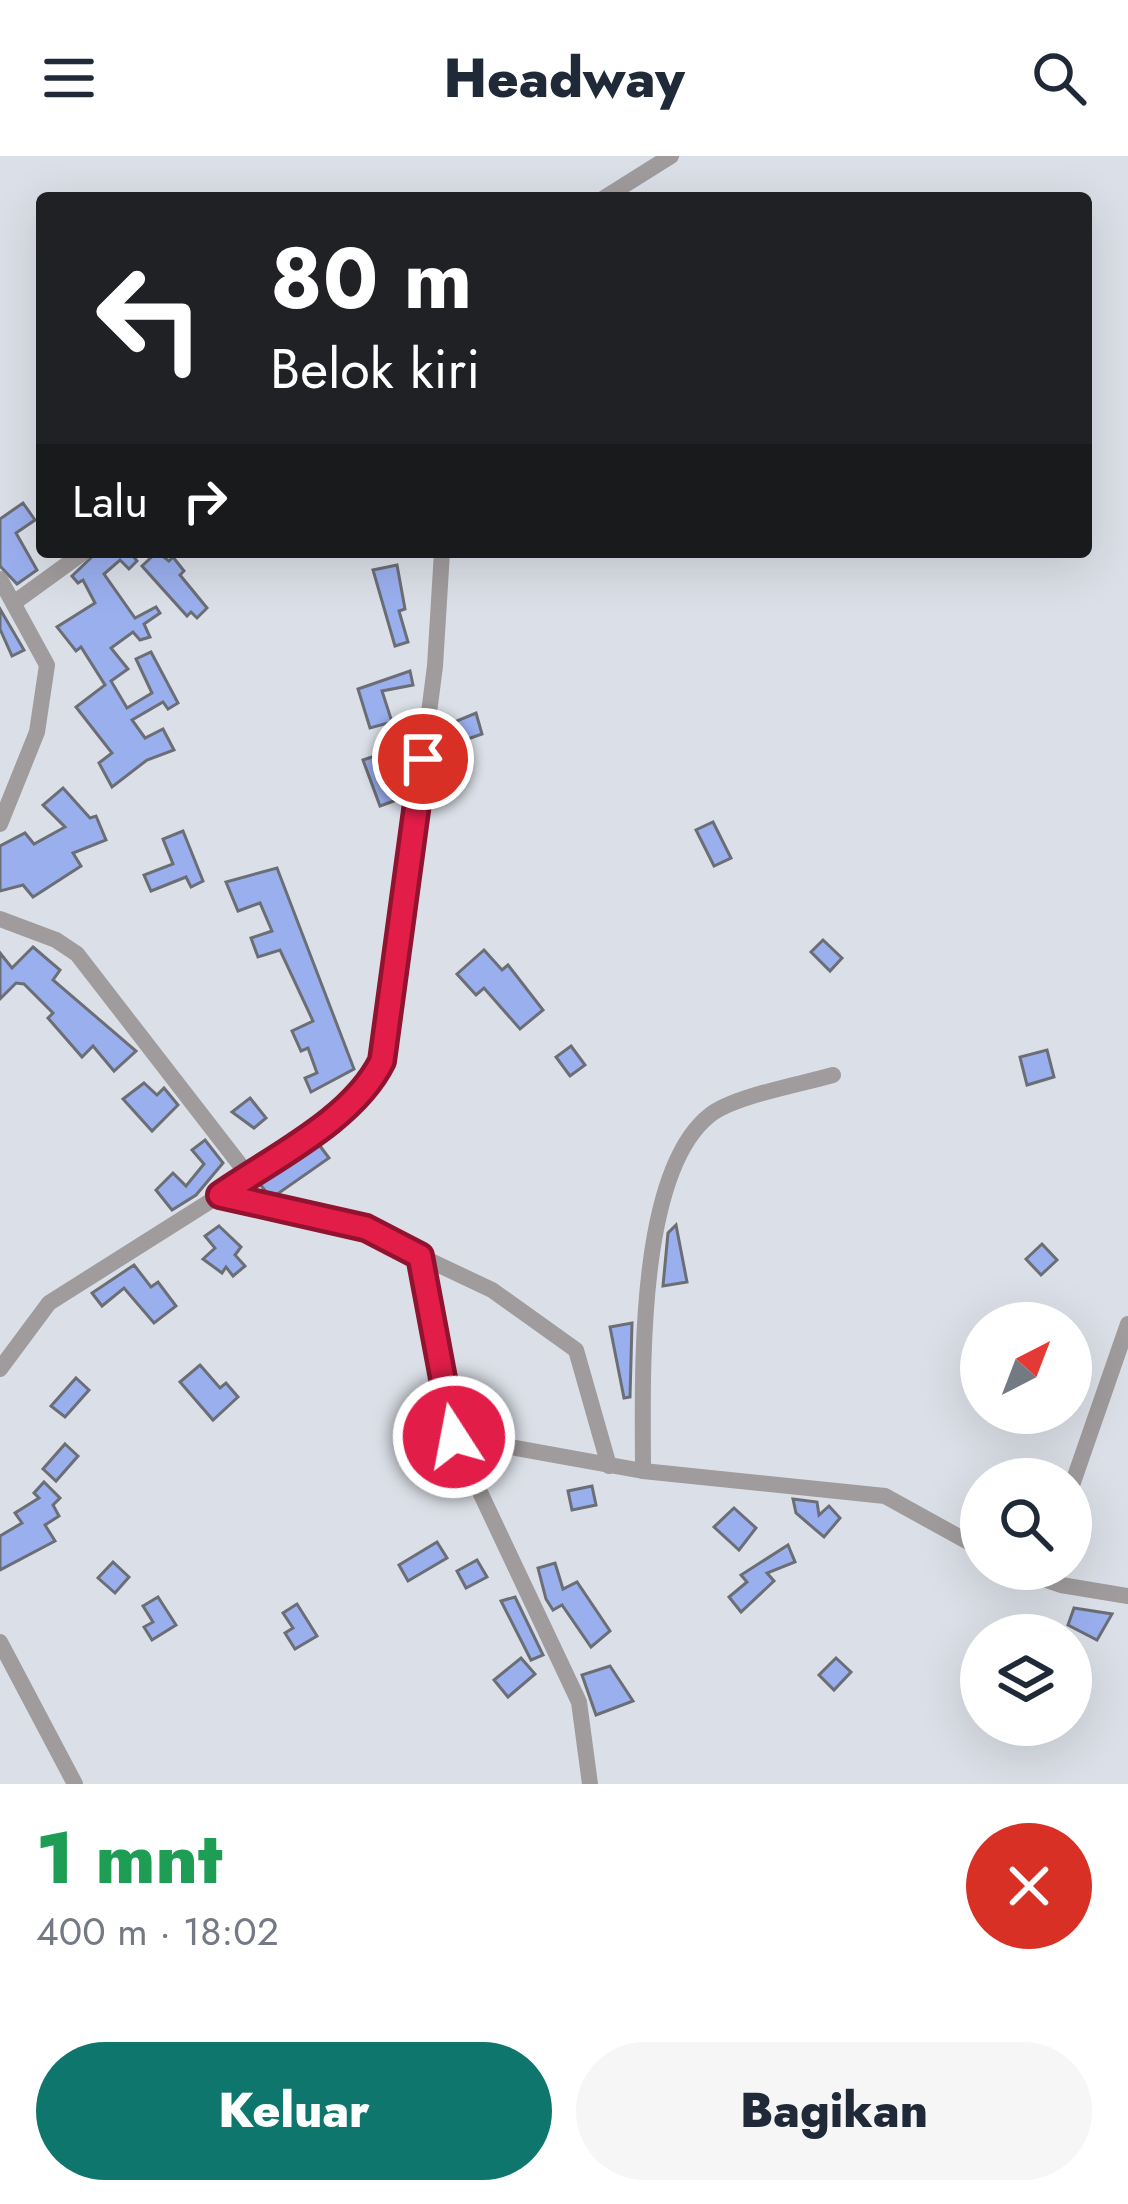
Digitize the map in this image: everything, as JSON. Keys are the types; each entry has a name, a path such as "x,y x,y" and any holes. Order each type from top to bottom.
{"street":[{"path":"614,192 671,156"},
{"path":"15,602 76,558"},
{"path":"0,1370 50,1303 220,1195 371,1084 382,1061 436,665 442,558"},
{"path":"0,579 45,656 47,671 35,739 0,824"},
{"path":"0,920 56,940 77,954 248,1175"},
{"path":"643,1471 643,1326 655,1228 675,1158 712,1113 833,1075"},
{"path":"220,1195 366,1228 492,1289 576,1350 609,1466"},
{"path":"420,1256 454,1437 579,1702 590,1784"},
{"path":"1081,1458 1128,1324"},
{"path":"454,1437 643,1471 885,1496 960,1537"},
{"path":"1092,1590 1128,1595"},
{"path":"0,1642 75,1784"}],"building":[{"path":"23,503 35,520 16,533 37,570 17,584 0,566 0,519"},
{"path":"91,558 135,558 129,569 120,560 104,574 135,618 156,607 160,613 144,624 150,637 140,640 133,632 111,648 128,669 111,681 127,708 152,693 136,659 151,652 178,703 168,709 163,702 132,720 145,738 163,729 174,750 147,760 112,787 99,763 112,753 76,707 105,685 81,647 76,651 57,627 95,603 83,580 78,583 72,576"},
{"path":"151,558 174,558 184,571 180,575 207,608 197,618 191,612 187,616 142,566"},
{"path":"397,565 405,609 399,611 408,642 395,646 373,570"},
{"path":"0,609 24,650 12,656 0,629"},
{"path":"410,671 413,685 382,691 392,722 370,728 358,689"},
{"path":"476,713 482,734 448,746 442,727"},
{"path":"387,752 402,798 380,806 363,760"},
{"path":"63,788 90,818 96,816 106,840 73,853 81,866 33,897 23,885 0,891 0,846 25,833 34,844 65,827 43,805"},
{"path":"713,822 731,858 714,866 696,830"},
{"path":"183,831 203,881 191,887 186,877 151,891 144,875 173,864 163,839"},
{"path":"277,868 354,1069 311,1092 305,1078 317,1073 308,1048 301,1051 292,1031 313,1021 280,950 258,957 251,938 272,931 260,903 238,911 226,882"},
{"path":"823,940 842,958 830,971 811,952"},
{"path":"33,947 60,970 53,980 136,1051 114,1071 93,1046 82,1057 48,1018 53,1013 24,984 16,983 0,999 0,953 12,968"},
{"path":"484,950 502,970 508,965 543,1010 520,1029 484,988 476,995 457,974"},
{"path":"571,1046 585,1065 570,1076 556,1057"},
{"path":"1047,1050 1054,1077 1027,1085 1020,1057"},
{"path":"144,1083 157,1095 164,1088 178,1105 152,1131 123,1099"},
{"path":"250,1098 266,1118 254,1128 232,1112"},
{"path":"205,1140 223,1163 196,1195 172,1210 156,1190 173,1173 186,1186 204,1164 192,1150"},
{"path":"317,1142 329,1158 276,1195 267,1193 259,1183"},
{"path":"676,1225 687,1282 663,1286 668,1233"},
{"path":"219,1226 241,1247 235,1255 245,1266 233,1276 226,1267 222,1273 203,1259 215,1248 205,1236"},
{"path":"1042,1244 1057,1260 1041,1275 1026,1259"},
{"path":"134,1265 151,1287 158,1282 176,1306 154,1323 124,1288 102,1306 92,1293"},
{"path":"632,1323 630,1397 624,1398 610,1327"},
{"path":"200,1365 220,1388 226,1383 238,1397 213,1420 180,1382"},
{"path":"76,1378 89,1390 65,1417 51,1406"},
{"path":"65,1444 78,1456 56,1481 43,1469"},
{"path":"44,1482 60,1498 53,1505 59,1516 45,1525 55,1541 0,1570 0,1536 22,1523 15,1513 39,1498 34,1493"},
{"path":"592,1486 596,1505 572,1510 568,1491"},
{"path":"793,1499 817,1502 819,1515 829,1506 840,1518 824,1537 796,1513"},
{"path":"734,1508 756,1528 739,1550 714,1527"},
{"path":"437,1542 447,1558 408,1581 399,1565"},
{"path":"788,1545 795,1562 767,1573 774,1581 741,1612 729,1597 747,1582 741,1575"},
{"path":"477,1560 487,1577 466,1588 457,1571"},
{"path":"113,1562 129,1577 115,1593 98,1578"},
{"path":"555,1563 563,1589 577,1582 610,1631 591,1647 562,1605 553,1610 546,1599 538,1568"},
{"path":"158,1597 176,1625 152,1640 144,1627 153,1622 143,1606"},
{"path":"515,1597 543,1655 531,1660 501,1601"},
{"path":"297,1604 317,1636 295,1649 285,1633 293,1628 283,1613"},
{"path":"1074,1608 1112,1614 1097,1640 1092,1637 1092,1614 1072,1614"},
{"path":"521,1658 535,1674 508,1697 494,1680"},
{"path":"836,1658 851,1672 834,1690 819,1675"},
{"path":"610,1666 633,1701 596,1715 582,1675"}],"route":[{"path":"423,759 382,1061 371,1084 350,1102 220,1195 268,1203 315,1221 366,1228 420,1256 454,1437"}]}
